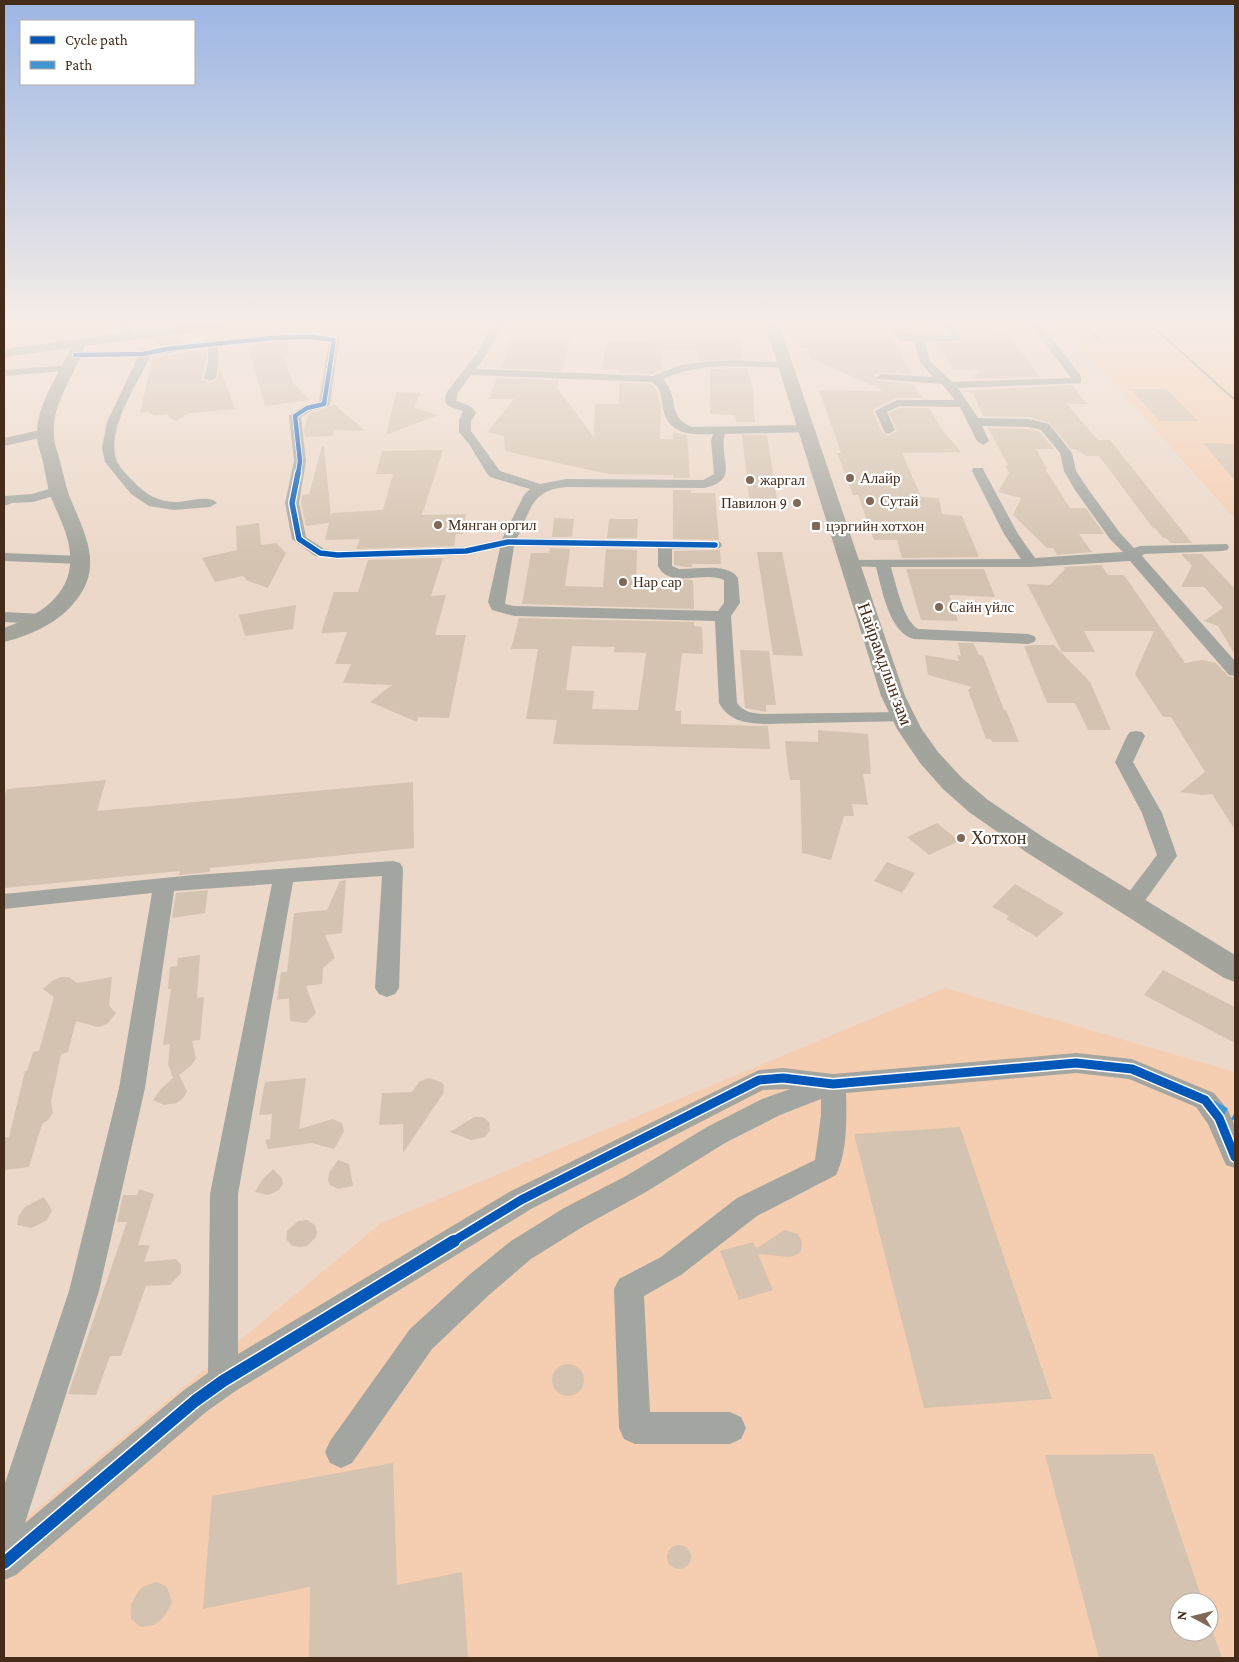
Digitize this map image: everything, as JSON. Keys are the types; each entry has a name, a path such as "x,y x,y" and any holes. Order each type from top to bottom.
{"main road":[{"path":"4,635 42,619 62,604 76,587 80,578 77,538 58,490 45,433 52,402"},
{"name":"Найрамдлын зам","path":"797,402 901,717 910,733 933,764 964,795 1016,832 1235,970"}],"street":[{"path":"121,402 108,444 110,460 134,491 150,503 174,507 210,503"},
{"path":"324,402 324,404 307,408 295,416 300,461 292,503 299,539 320,553 337,555 466,551 508,542 715,545"},
{"path":"451,402 468,409 470,413 465,422 465,432 476,441 495,474 540,488 566,484 705,484 718,478 720,474 717,436 720,431"},
{"path":"667,402 672,420 692,431 806,430"},
{"path":"961,402 975,422 983,441"},
{"path":"889,430 880,411 897,403 963,404"},
{"path":"975,422 1030,423 1045,427 1066,453 1070,471 1115,536 1235,671"},
{"path":"4,442 45,433"},
{"path":"978,471 1011,534 1031,563"},
{"path":"540,488 530,495 508,542 496,605 503,609 723,616"},
{"path":"4,502 9,499 33,498 58,490"},
{"path":"665,544 665,565 669,570 730,576 732,603 723,616 728,703 734,713 742,717 757,719 901,717"},
{"path":"850,563 1031,563 1134,556 1140,550 1222,547"},
{"path":"4,557 80,560"},
{"path":"882,563 892,600 905,628 914,634 950,634 1028,639"},
{"path":"4,617 42,619"},
{"path":"1131,904 1167,856 1152,813 1124,762 1136,736"},
{"path":"4,901 164,885 393,868 387,988"},
{"path":"223,1381 224,1194 284,876"},
{"path":"4,1535 84,1291 132,1088 164,885"},
{"path":"4,1563 195,1401 223,1381 521,1200 759,1080 783,1078 833,1084 1076,1063 1132,1068 1205,1100 1218,1118 1235,1157"},
{"path":"730,1428 635,1428 629,1289 671,1266 747,1207 827,1166 834,1116 833,1084"},
{"path":"341,1452 421,1339 479,1285 521,1250 574,1217 636,1184 724,1131 771,1107 833,1084"}],"shaded area":[{"path":"1130,402 1235,402 1235,519"},
{"path":"945,988 1235,1072 1235,1658 4,1658 4,1536 381,1223"}],"building":[{"path":"143,402 232,402 235,409 190,413 177,420 173,420 167,414 154,416 149,412 140,413"},
{"path":"264,402 298,402 265,406"},
{"path":"394,402 417,402 414,408 438,415 386,435"},
{"path":"512,402 567,402 594,437 595,404 619,404 619,402 660,402 660,439 673,439 673,432 687,435 690,478 673,478 673,475 608,474 505,451 504,436 487,432"},
{"path":"710,402 754,402 755,422 736,422 735,415 710,414"},
{"path":"823,402 889,402 874,409 873,412 883,434 889,436 897,431 889,413 899,408 929,408 944,432 961,452 902,453 921,497 939,498 942,514 962,516 979,557 902,558 897,540 874,540 858,495 853,495 837,453 841,453"},
{"path":"977,402 1085,402 1087,404 1067,404 1098,440 1110,440 1192,543 1171,543 1166,538 1163,538 1153,528 1099,456 1086,456 1075,449 1071,449 1050,423 1029,417 983,416"},
{"path":"1142,402 1179,402 1198,421 1160,421"},
{"path":"334,404 365,431 334,430 333,436 305,437 304,430 308,415"},
{"path":"988,428 1029,429 1040,432 1054,449 1036,449 1047,469 1045,469 1070,508 1086,508 1104,534 1079,534 1092,552 1057,555 1053,548 1047,548 1013,515 1021,498 998,492 1009,473 1005,466 1008,465"},
{"path":"742,435 767,435 778,506 750,506"},
{"path":"1203,443 1235,444 1235,481"},
{"path":"322,446 324,446 331,517 332,513 383,510 393,474 376,474 382,451 443,450 422,515 466,514 463,534 456,534 454,546 356,549 360,539 325,540 329,523 306,526 301,503 302,495 309,494"},
{"path":"673,490 691,490 691,493 715,493 719,540 673,539"},
{"path":"554,518 574,519 572,537 552,537"},
{"path":"609,519 638,519 637,538 607,538"},
{"path":"259,523 261,545 276,543 286,553 268,588 248,581 243,576 215,582 202,558 237,550 236,526"},
{"path":"550,548 570,549 565,586 603,587 606,549 637,550 636,587 671,588 672,579 693,580 694,609 522,604 531,553 549,553"},
{"path":"720,550 721,564 692,564 692,567 674,565 674,551"},
{"path":"757,552 782,552 803,656 773,655"},
{"path":"1181,554 1202,554 1235,589 1235,655 1218,626 1204,621 1223,608 1204,587 1181,587 1192,566"},
{"path":"443,558 431,596 446,595 435,635 466,635 449,718 418,717 417,722 370,702 392,685 343,683 351,664 335,664 347,632 321,633 334,592 358,592 368,560"},
{"path":"1101,565 1108,575 1124,575 1185,663 1202,660 1216,663 1228,676 1235,678 1235,830 1212,794 1202,795 1180,792 1205,772 1171,717 1163,717 1135,674 1154,631 1084,631 1095,652 1062,652 1027,584 1050,585 1065,569 1064,567"},
{"path":"906,569 984,569 995,597 949,595 958,621 921,620"},
{"path":"296,605 293,629 245,636 239,615"},
{"path":"519,618 694,622 694,626 702,627 703,654 682,653 675,711 681,711 681,724 768,726 770,749 553,744 557,720 526,719 538,649 511,649","holes":["572,646 615,647 614,652 646,653 638,710 592,709 594,691 566,690"]},
{"path":"958,643 973,643 979,655 983,656 1019,742 992,742 991,739 986,739 968,690 972,687 928,675 925,655 959,661 957,655 961,656"},
{"path":"1054,645 1090,682 1111,730 1088,730 1075,703 1047,703 1024,646"},
{"path":"740,650 769,651 776,705 766,705 766,712 745,708"},
{"path":"818,730 868,734 871,774 863,774 868,805 852,804 854,816 844,816 831,860 802,853 800,780 790,780 785,741 818,742"},
{"path":"106,780 97,811 413,782 414,848 210,868 210,872 179,875 180,871 4,888 4,797 7,789"},
{"path":"937,823 959,841 929,855 907,837"},
{"path":"887,862 915,873 902,893 874,881"},
{"path":"346,880 342,933 325,935 335,958 323,968 322,984 306,986 316,1013 306,1023 290,1021 289,998 277,1000 281,972 287,972 294,913 327,910 340,881"},
{"path":"1015,884 1064,913 1037,937 1006,919 1009,916 992,907"},
{"path":"208,890 205,913 172,918 176,893"},
{"path":"200,955 197,998 204,997 200,1040 192,1041 196,1058 192,1065 179,1075 187,1091 184,1097 177,1103 164,1105 153,1100 160,1090 173,1078 168,1064 170,1044 163,1045 171,989 168,989 170,967 177,966 178,958"},
{"path":"1163,970 1235,1007 1235,1043 1144,995"},
{"path":"61,977 69,977 77,983 112,977 109,1005 116,1013 107,1024 98,1027 76,1021 68,1052 61,1054 51,1102 53,1113 42,1124 29,1167 4,1170 4,1138 9,1137 25,1071 27,1071 33,1052 39,1051 54,997 43,989 52,981"},
{"path":"306,1078 299,1129 333,1119 342,1123 344,1131 342,1135 334,1149 312,1143 268,1149 265,1140 270,1139 272,1114 259,1115 265,1082"},
{"path":"429,1078 444,1085 443,1094 403,1153 403,1124 379,1125 382,1093 412,1092 420,1081"},
{"path":"474,1117 483,1117 489,1122 490,1130 485,1137 471,1140 450,1132"},
{"path":"960,1127 1052,1399 924,1408 854,1134"},
{"path":"338,1160 349,1164 353,1186 338,1189 330,1185 328,1181 329,1173"},
{"path":"273,1169 282,1178 283,1184 279,1190 268,1195 255,1192 262,1180"},
{"path":"139,1189 154,1194 138,1245 150,1245 144,1262 176,1259 181,1265 181,1273 170,1285 146,1286 121,1356 110,1356 96,1395 68,1394 127,1222 117,1222 123,1195 137,1195"},
{"path":"44,1197 52,1210 47,1220 32,1228 17,1225 19,1215 25,1207"},
{"path":"307,1220 315,1225 317,1233 315,1238 307,1246 292,1246 286,1239 287,1231 298,1221"},
{"path":"784,1230 798,1234 802,1242 801,1251 790,1257 758,1254 773,1290 739,1300 720,1251 753,1242 756,1249"},
{"path":"568,1364 580,1368 584,1380 580,1392 568,1396 556,1392 552,1380 556,1368"},
{"path":"1153,1454 1200,1592 1169,1592 1169,1642 1216,1642 1222,1658 1099,1658 1045,1455"},
{"path":"393,1463 397,1585 462,1572 468,1658 309,1658 310,1587 203,1609 212,1496"},
{"path":"679,1545 684,1546 690,1552 690,1562 684,1568 679,1569 674,1568 668,1562 667,1557 668,1552 674,1546"},
{"path":"157,1582 167,1587 172,1602 161,1620 154,1625 140,1627 131,1619 131,1605 138,1591 144,1586"}],"marked path":[{"path":"1212,1104 1235,1117"}],"cycle path":[{"path":"324,402 324,404 307,408 295,416 300,461 292,503 299,539 320,553 337,555 466,551 508,542 715,545"},
{"path":"4,1563 195,1401 223,1381 521,1200 759,1080 783,1078 833,1084 1076,1063 1132,1069 1205,1100 1219,1118 1235,1157"}],"place":[{"name":"Алайр","path":"850,478"},
{"name":"жаргал","path":"750,480"},
{"name":"Сутай","path":"870,501"},
{"name":"Павилон 9","path":"797,503"},
{"name":"Мянган оргил","path":"438,525"},
{"name":"цэргийн хотхон","path":"816,526"},
{"name":"Нар сар","path":"623,582"},
{"name":"Сайн үйлс","path":"939,607"},
{"name":"Хотхон","path":"961,838"}]}
